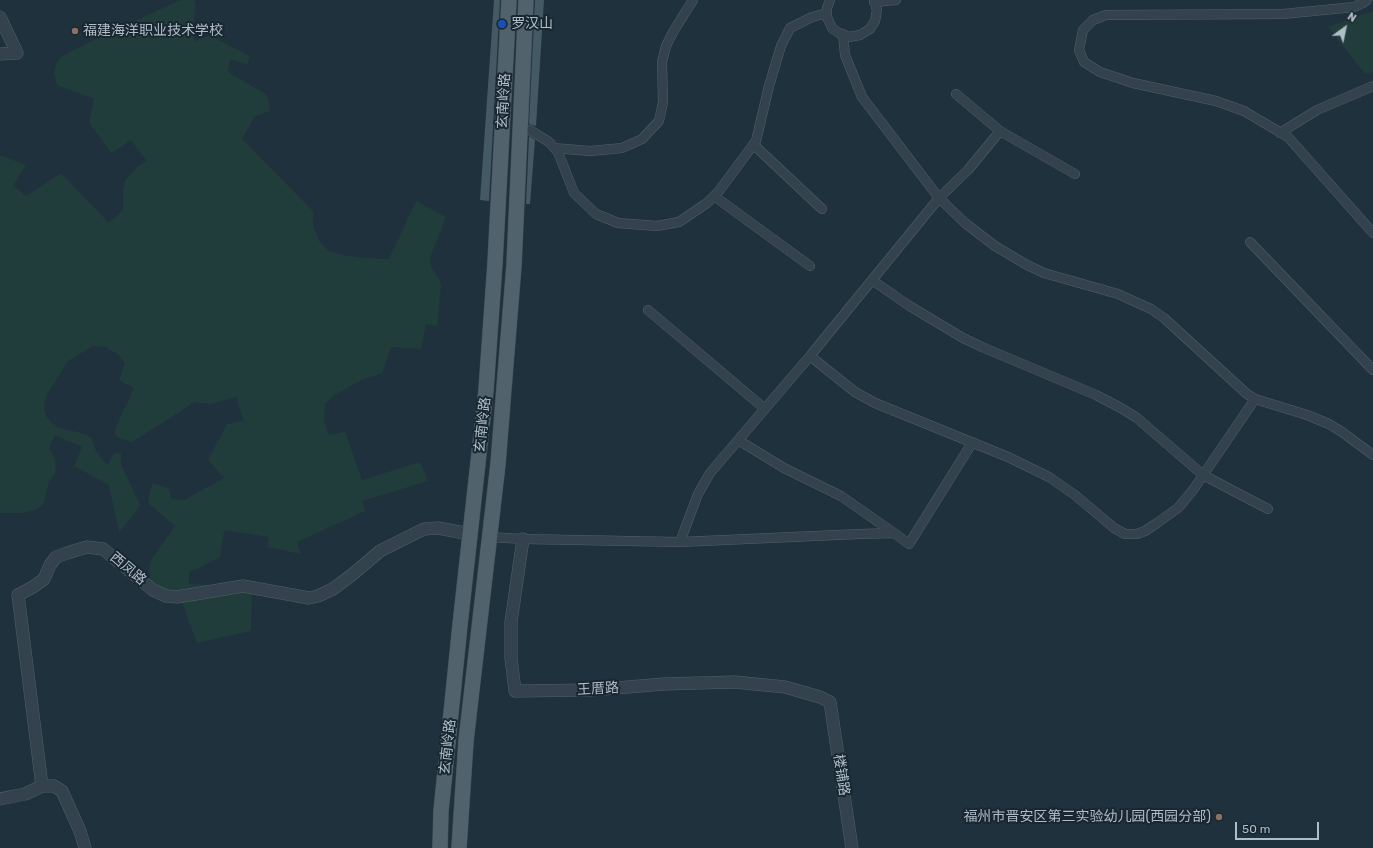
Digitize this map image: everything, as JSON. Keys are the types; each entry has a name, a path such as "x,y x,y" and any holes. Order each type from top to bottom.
{"main road":[{"name":"玄南岭路","path":"440,848 441,811 490,349 510,0"},
{"name":"玄南岭路","path":"459,848 466,741 498,464 514,265 526,0"}],"street":[{"path":"554,148 590,151 622,148 642,139 659,121 663,102 662,62 666,46 693,0"},
{"path":"830,0 827,8 827,17 832,28 849,37 860,36 870,29 875,21 877,10 874,1 896,0"},
{"path":"1367,0 1354,7 1283,14 1106,16 1093,20 1083,30 1079,50 1084,62 1100,72 1133,83 1216,100 1244,111 1288,137 1373,233"},
{"path":"530,130 549,142 558,152 574,193 596,214 618,223 657,226 679,222 720,191 754,145 781,46 790,28 812,17 827,13"},
{"path":"0,17 17,53 0,54"},
{"path":"843,34 845,55 862,97 939,198 964,223 1012,257 1044,273 1118,294 1151,309 1164,318 1247,394 1255,399 1307,415 1329,424 1373,455"},
{"path":"1280,133 1317,110 1373,86"},
{"path":"956,94 1000,131 1075,174"},
{"path":"680,542 703,483 810,356 939,198 968,170 1000,131"},
{"path":"754,145 822,209"},
{"path":"714,196 810,266"},
{"path":"1250,242 1373,370"},
{"path":"872,280 929,318 969,341 1096,395 1121,408 1137,418 1203,475 1268,509"},
{"path":"648,310 765,409"},
{"path":"810,356 855,392 871,401 1008,457 1050,477 1075,495 1114,528 1125,534 1137,534 1145,530 1170,514 1186,499 1255,399"},
{"path":"738,440 784,468 841,496 909,544 972,443"},
{"name":"西凤路","path":"42,786 18,595 34,587 44,579 50,565 56,557 67,552 87,547 103,549 153,590 166,596 177,598 243,586 309,598 318,596 333,589 353,574 380,550 424,530 434,527 470,534"},
{"path":"489,537 680,542 894,533"},
{"name":"王厝路","path":"523,539 511,622 511,658 515,691 592,690 664,684 735,682 765,684 796,689 830,702"},
{"name":"楼铺路","path":"830,702 852,848"},
{"path":"0,799 25,794 42,786 54,786 62,791 80,831 85,848"}],"green space":[{"path":"181,0 194,0 196,4 193,26 194,42 201,38 211,36 250,56 247,64 230,59 228,72 267,95 270,111 255,116 242,139 313,211 313,225 319,241 328,250 341,255 389,259 416,201 446,217 430,258 431,267 441,285 437,326 426,324 421,349 391,347 382,373 362,380 334,395 325,404 324,421 329,435 345,432 362,480 420,462 428,481 362,501 365,511 297,542 301,554 268,547 269,537 224,530 220,557 189,572 189,584 252,587 251,631 197,643 180,597 153,584 150,577 149,567 153,557 175,526 148,503 150,490 153,483 169,489 171,499 184,500 224,478 208,460 227,424 244,421 236,397 211,404 195,402 132,442 119,438 115,435 115,429 134,388 119,380 125,363 118,354 105,347 93,346 68,361 46,396 44,409 46,416 52,423 60,428 85,434 92,439 95,449 108,465 114,453 121,454 121,464 140,505 119,533 109,485 74,466 82,447 55,435 49,448 55,458 56,467 55,473 49,482 44,504 35,510 23,513 0,513 0,155 26,165 13,186 26,196 61,173 109,223 123,210 123,188 126,179 138,166 147,161 131,140 112,153 89,123 94,99 57,85 54,73 56,64 62,56"},
{"path":"1373,11 1373,72 1365,74 1328,27"}],"building":[{"path":"494,0 500,0 489,201 480,200"},
{"path":"535,0 544,0 536,126 529,124"},
{"path":"529,136 535,140 530,204 526,204"}],"place":[{"name":"罗汉山","path":"502,24"},
{"name":"福建海洋职业技术学校","path":"75,31"},
{"name":"福州市晋安区第三实验幼儿园(西园分部)","path":"1219,817"}]}
